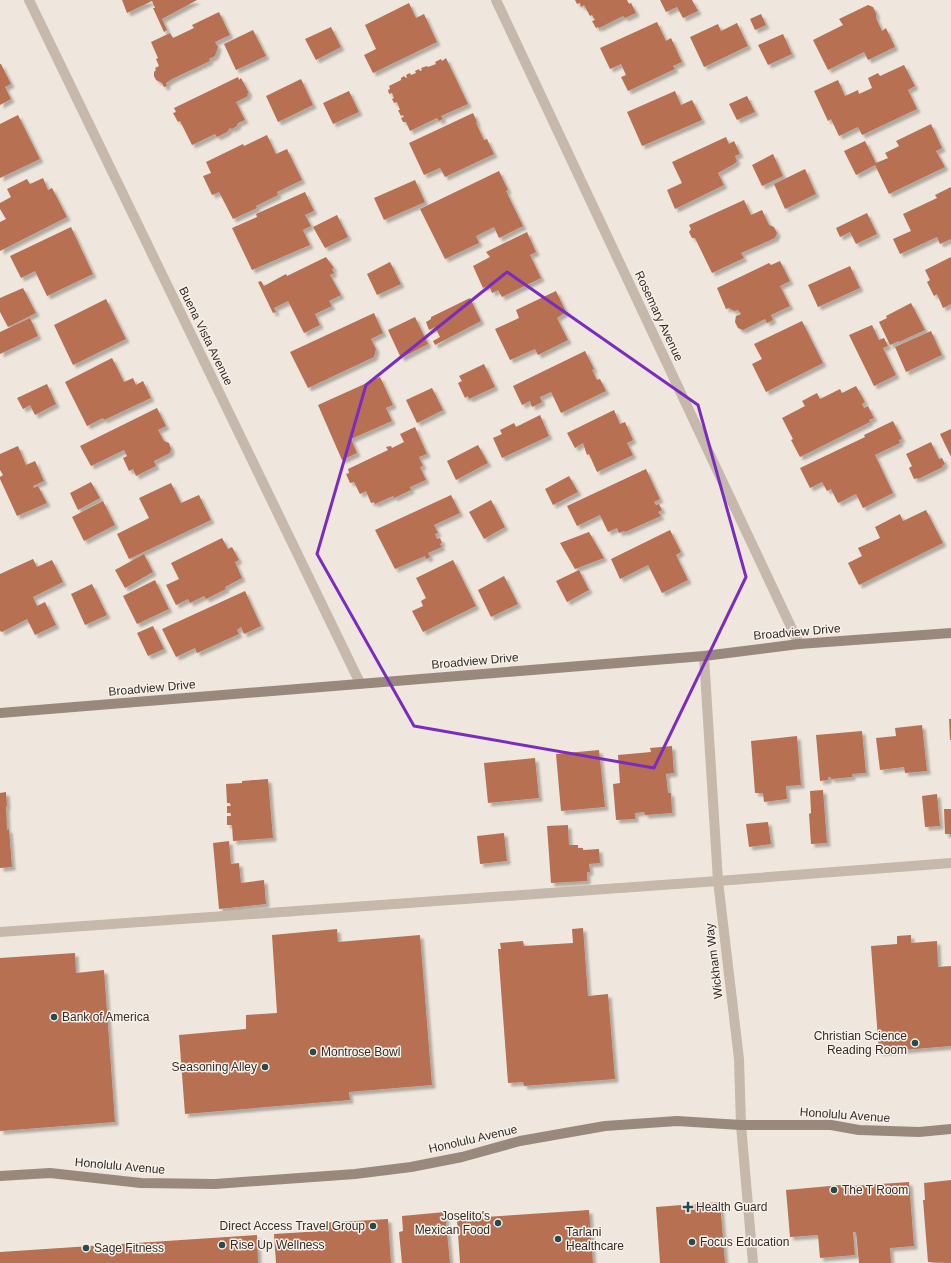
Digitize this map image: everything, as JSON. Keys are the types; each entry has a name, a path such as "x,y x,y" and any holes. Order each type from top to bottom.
{"street":[{"name":"Buena Vista Avenue","path":"29,0 360,684"},
{"name":"Rosemary Avenue","path":"496,0 799,644"},
{"name":"Broadview Drive","path":"0,713 704,656 799,644 951,633"},
{"name":"Wickham Way","path":"704,656 718,881 739,1059 741,1125 753,1263"},
{"path":"0,932 951,863"},
{"name":"Honolulu Avenue","path":"0,1176 50,1173 141,1183 215,1184 355,1174 462,1157 520,1141 605,1126 677,1121 741,1125 831,1125 859,1130 919,1132 951,1129"}],"highlighted area":[{"path":"507,272 698,405 746,577 654,768 414,726 317,554 366,385"}],"building":[{"path":"122,0 197,0 162,19 167,30 164,32 153,8 155,8 152,1 127,13"},
{"path":"575,0 627,0 629,4 631,3 636,13 625,18 623,16 599,28 596,28 592,21 595,20 592,15 590,16 584,5 581,7 580,3 577,4"},
{"path":"660,0 692,0 698,11 683,18 677,7 666,12"},
{"path":"409,3 416,18 424,14 437,42 373,73 364,55 376,49 365,25"},
{"path":"868,5 873,7 882,31 886,28 895,47 868,60 864,52 828,70 813,40 843,25 839,19"},
{"path":"219,12 230,35 215,42 218,47 215,56 209,59 210,61 172,79 166,83 167,86 164,87 162,83 156,80 154,76 154,72 156,70 155,68 159,66 156,59 158,58 151,42 170,33 173,38 194,28 192,25"},
{"path":"761,14 766,25 755,30 750,19"},
{"path":"657,22 666,41 671,38 682,62 673,66 675,69 628,91 621,77 626,75 621,64 610,69 600,48"},
{"path":"737,23 748,46 704,67 690,37 718,24 721,31"},
{"path":"331,27 341,47 316,60 305,39"},
{"path":"253,30 266,56 236,70 224,44"},
{"path":"783,34 792,54 768,65 758,45"},
{"path":"446,58 468,104 441,116 443,119 439,121 437,118 410,131 406,122 403,122 401,118 404,117 403,115 401,116 398,110 400,110 397,102 394,103 392,99 394,98 392,93 389,94 389,86 401,80 404,76 406,78 406,75 410,73 411,75 416,73 415,71 419,69 420,71 422,70 421,68 436,64 435,62 441,59 442,61"},
{"path":"0,64 11,84 5,87 11,99 0,105"},
{"path":"904,65 915,86 908,90 917,109 862,135 858,127 839,136 831,119 828,121 814,91 838,80 845,96 858,90 859,94 872,88 868,78 878,73 880,76"},
{"path":"238,77 239,80 241,78 249,93 247,94 248,96 236,102 245,120 217,137 215,134 192,145 180,121 178,122 173,113 176,112 174,108"},
{"path":"301,79 313,105 278,122 266,96"},
{"path":"349,91 359,112 333,124 323,103"},
{"path":"675,91 681,105 692,100 702,120 642,146 627,112"},
{"path":"747,96 755,112 737,120 729,104"},
{"path":"473,113 484,140 487,139 494,154 445,177 440,168 424,175 409,143"},
{"path":"18,115 40,159 0,178 0,124"},
{"path":"931,124 942,148 936,151 945,167 889,194 875,165 856,175 844,151 865,141 876,163 888,158 885,153 899,146 896,141"},
{"path":"267,135 276,154 287,149 302,180 277,192 278,195 256,206 257,208 233,219 219,192 212,195 203,176 211,173 206,162 243,144 244,146"},
{"path":"726,137 729,144 734,141 740,154 735,156 737,161 734,164 718,173 724,185 675,209 667,190 682,183 672,162"},
{"path":"773,154 783,176 762,186 752,165"},
{"path":"805,169 816,194 785,209 774,184"},
{"path":"499,171 508,190 506,191 523,226 499,238 494,227 476,236 479,243 445,259 420,209"},
{"path":"43,178 48,190 52,188 67,217 0,251 0,222 6,219 0,209 0,203 11,197 7,189 27,179 30,184"},
{"path":"415,180 425,202 384,220 374,198"},
{"path":"951,187 951,239 940,244 937,237 900,254 893,239 911,231 903,214 937,198 935,195"},
{"path":"305,192 314,211 305,215 311,226 303,230 310,245 252,270 232,228 257,217 256,214"},
{"path":"744,200 751,215 762,210 769,225 774,227 777,233 775,238 741,253 744,258 712,273 695,238 692,238 689,232 691,229 689,225"},
{"path":"867,213 877,234 856,244 850,232 840,237 836,228"},
{"path":"337,215 348,237 325,248 313,227"},
{"path":"71,227 93,274 47,296 35,271 21,278 10,256"},
{"path":"527,232 536,252 530,255 541,278 502,297 498,290 492,293 489,285 483,288 473,266 490,257 486,252"},
{"path":"326,257 334,268 332,269 334,273 330,275 341,295 329,301 332,306 315,314 320,325 304,333 288,301 274,308 276,312 273,313 258,282 261,281 264,286 286,274 287,276"},
{"path":"951,257 951,304 943,308 937,294 934,296 927,282 930,280 925,270"},
{"path":"780,261 790,281 780,286 790,306 771,315 773,320 767,323 765,319 743,330 738,328 735,322 736,316 741,314 738,310 734,311 729,308 726,309 717,288 769,263 771,265"},
{"path":"390,262 401,284 377,295 367,274"},
{"path":"850,266 860,288 818,307 808,285"},
{"path":"23,288 36,313 8,327 0,312 0,298"},
{"path":"556,291 566,312 557,318 568,340 538,355 535,349 510,360 495,329 519,318 516,310"},
{"path":"470,298 481,321 435,345 433,341 440,337 435,327 429,330 426,322 431,319 431,317"},
{"path":"106,299 126,339 73,365 54,325"},
{"path":"911,303 925,330 890,345 879,322 887,318 886,316"},
{"path":"374,313 383,333 371,339 376,349 374,357 308,388 290,352"},
{"path":"415,317 428,344 401,358 388,330"},
{"path":"30,318 38,336 0,354 0,332"},
{"path":"802,321 823,363 766,392 752,364 762,359 754,344"},
{"path":"872,325 879,340 884,338 888,346 883,348 896,375 874,386 849,335"},
{"path":"931,331 942,355 906,372 895,347"},
{"path":"585,351 594,369 592,370 597,380 600,379 606,391 561,413 551,392 540,397 542,402 532,407 530,401 522,405 513,386"},
{"path":"112,358 124,382 133,378 136,385 143,381 151,398 104,420 103,418 87,426 65,382"},
{"path":"484,364 495,387 469,399 468,396 465,398 458,383 462,381 459,376"},
{"path":"380,377 393,405 386,408 392,421 351,439 357,453 342,460 318,405"},
{"path":"47,384 56,404 35,415 30,405 23,409 17,398"},
{"path":"856,386 865,402 862,404 864,408 868,406 874,418 869,420 870,422 800,457 782,418 805,406 802,401 817,393 820,399 840,389 842,393"},
{"path":"432,388 443,410 417,423 406,400"},
{"path":"157,408 166,426 158,430 164,441 169,443 171,449 170,453 154,461 156,466 136,476 133,469 129,471 123,458 127,456 124,450 91,466 80,446"},
{"path":"614,410 620,424 625,422 633,440 627,443 633,455 597,472 589,454 587,455 583,443 575,448 567,433"},
{"path":"540,415 549,436 502,458 493,438 502,434 500,430 514,423 516,427"},
{"path":"893,421 902,439 899,440 900,443 875,455 893,493 863,508 856,494 838,503 831,489 827,491 822,482 810,488 800,468 865,437 864,435"},
{"path":"415,427 427,454 419,457 423,466 420,467 426,480 410,487 411,490 394,498 393,496 375,504 374,502 371,503 366,491 360,494 354,482 350,483 346,474 349,473 348,469 388,450 386,447 391,446 392,448 404,442 400,434"},
{"path":"951,429 951,457 940,434"},
{"path":"931,442 939,459 942,458 945,464 942,466 943,467 918,479 914,479 909,468 912,466 906,454"},
{"path":"478,445 488,463 456,480 447,461"},
{"path":"18,446 26,465 35,461 44,481 33,486 34,488 38,486 47,503 17,516 0,479 3,475 0,470 0,454"},
{"path":"646,469 660,499 654,502 656,505 659,504 662,510 658,512 661,516 625,532 619,533 617,528 608,532 600,515 577,526 567,506"},
{"path":"569,476 578,492 553,505 545,489"},
{"path":"91,482 100,498 78,510 70,493"},
{"path":"171,483 181,503 199,495 211,520 129,559 117,534 149,518 139,498"},
{"path":"451,495 460,513 434,525 438,533 435,534 437,539 440,538 442,543 440,544 442,547 428,553 430,557 426,559 425,556 395,569 375,530"},
{"path":"491,500 505,527 484,539 469,512"},
{"path":"103,501 115,525 84,541 72,517"},
{"path":"926,510 943,543 859,585 848,563 862,556 858,548 880,538 875,527 900,514 903,521"},
{"path":"670,530 681,552 676,555 688,580 662,593 648,565 620,579 611,559"},
{"path":"589,532 604,558 575,569 560,543"},
{"path":"222,538 228,549 232,547 239,560 235,562 242,578 225,587 226,589 206,599 204,596 190,603 188,599 176,605 166,585 179,579 171,563"},
{"path":"144,554 153,572 125,588 115,570"},
{"path":"33,559 37,567 52,560 63,582 33,597 37,606 45,602 56,625 35,635 27,619 2,632 0,631 0,574"},
{"path":"453,560 476,606 423,632 412,611 423,606 421,601 426,598 416,578"},
{"path":"579,570 589,590 567,602 556,581"},
{"path":"504,576 518,604 491,617 478,590"},
{"path":"155,580 169,609 137,624 123,596"},
{"path":"92,584 107,615 85,625 71,594"},
{"path":"245,591 261,626 244,634 241,627 237,630 239,634 197,653 195,648 176,657 162,629"},
{"path":"153,626 164,649 148,656 137,633"},
{"path":"949,719 951,719 951,740 950,740"},
{"path":"922,725 927,771 905,773 904,767 880,770 876,738 896,736 895,728"},
{"path":"862,731 866,773 852,774 852,777 831,779 831,777 828,777 828,780 820,781 816,735"},
{"path":"797,736 801,785 786,786 787,799 764,802 763,793 755,793 751,741"},
{"path":"672,746 674,773 666,774 668,793 671,793 672,813 645,815 644,812 635,813 635,819 616,820 613,784 620,783 618,755 651,752 650,748"},
{"path":"599,750 605,807 561,811 556,754"},
{"path":"535,758 539,798 488,803 484,763"},
{"path":"268,779 273,838 233,841 232,825 227,825 227,816 231,816 231,813 227,813 227,806 231,806 230,803 227,803 226,784"},
{"path":"823,790 827,843 811,844 809,814 811,813 810,791"},
{"path":"6,792 7,830 9,829 12,867 0,868 0,793"},
{"path":"937,794 940,826 925,827 922,796"},
{"path":"944,809 951,809 951,834 945,834"},
{"path":"768,822 771,844 749,847 746,824"},
{"path":"568,825 569,845 578,845 578,848 583,848 583,850 599,849 600,863 589,864 590,872 587,872 587,881 551,883 547,826"},
{"path":"504,833 507,861 480,864 477,836"},
{"path":"229,841 231,864 239,863 241,883 264,880 266,904 219,909 213,843"},
{"path":"583,928 588,996 608,994 615,1079 524,1086 523,1082 508,1083 498,949 501,949 500,943 523,941 524,946 573,943 572,929"},
{"path":"337,929 338,942 420,935 432,1085 349,1092 350,1100 185,1114 179,1035 246,1029 246,1015 277,1013 272,935"},
{"path":"911,935 911,943 937,941 938,967 951,966 951,1046 879,1052 871,946 897,944 897,936"},
{"name":"Bank of America","path":"75,953 76,973 104,970 115,1122 0,1131 0,958"},
{"path":"951,1180 951,1263 928,1262 923,1200 925,1200 924,1183"},
{"name":"The T Room","path":"909,1182 914,1246 890,1248 891,1263 859,1263 856,1232 853,1232 855,1255 820,1258 818,1235 790,1237 786,1190 852,1184 852,1186"},
{"path":"720,1202 725,1263 660,1263 656,1207"},
{"path":"589,1210 593,1263 460,1263 457,1219"},
{"path":"445,1212 450,1263 402,1263 399,1232 403,1231 402,1216"},
{"path":"388,1219 391,1263 276,1263 274,1234 322,1231 321,1223"},
{"path":"257,1235 258,1263 0,1263 0,1252"}],"place":[{"name":"Bank of America","path":"54,1017"},
{"name":"Christian Science Reading Room","path":"915,1043"},
{"name":"Montrose Bowl","path":"313,1052"},
{"name":"Seasoning Alley","path":"265,1067"},
{"name":"The T Room","path":"834,1190"},
{"name":"Health Guard","path":"688,1207"},
{"name":"Joselito's Mexican Food","path":"498,1223"},
{"name":"Direct Access Travel Group","path":"373,1226"},
{"name":"Tarlani Healthcare","path":"558,1239"},
{"name":"Focus Education","path":"692,1242"},
{"name":"Rise Up Wellness","path":"222,1245"},
{"name":"Sage Fitness","path":"86,1248"}]}
